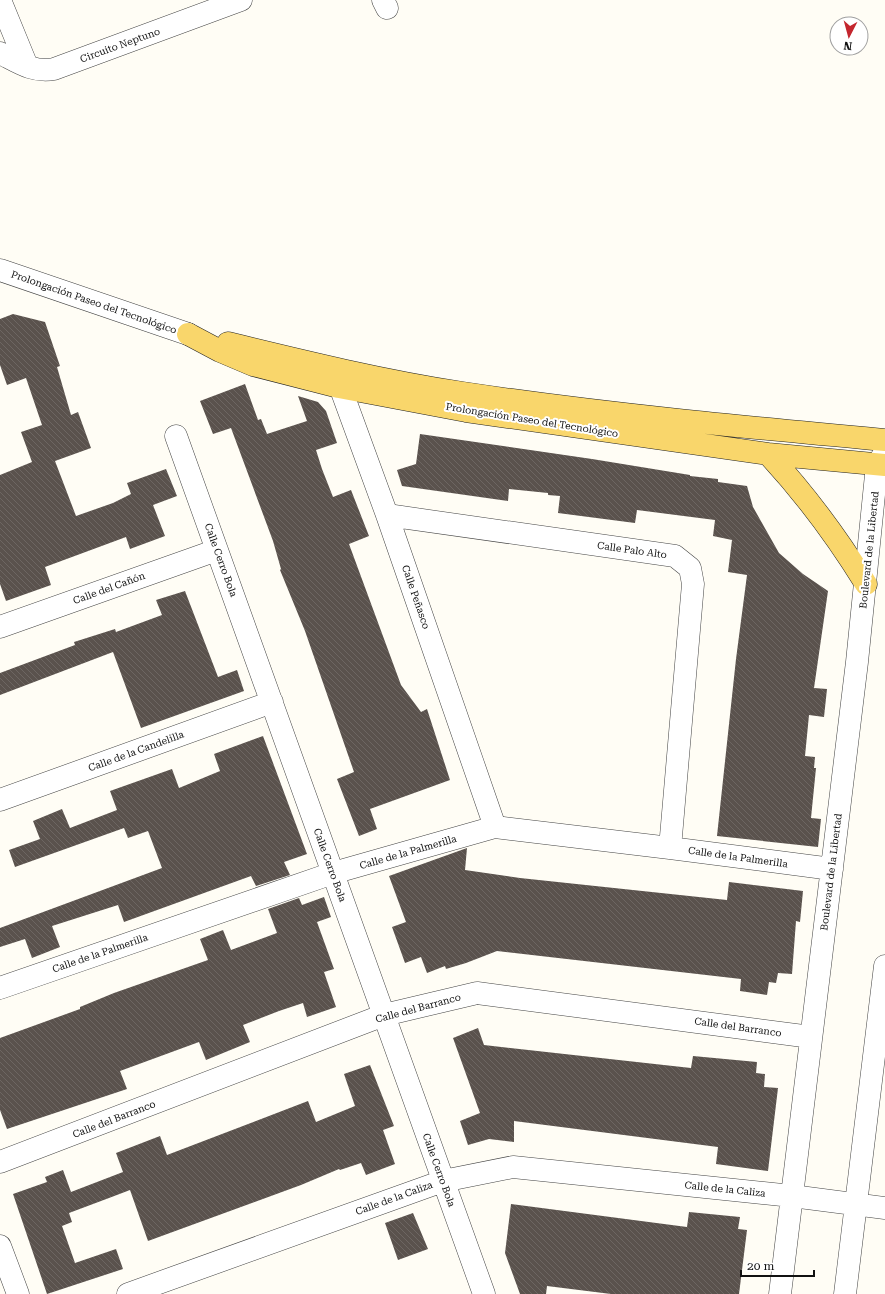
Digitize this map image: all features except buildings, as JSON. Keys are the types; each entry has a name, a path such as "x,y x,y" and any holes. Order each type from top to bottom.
{"main road":[{"name":"Prolongación Paseo del Tecnológico","path":"188,334 337,377 466,411 768,454 882,461"},
{"name":"Prolongación Paseo del Tecnológico","path":"337,377 689,421 885,440"},
{"path":"768,454 796,484 821,516 866,584"}],"street":[{"path":"0,0 27,66"},
{"name":"Circuito Neptuno","path":"0,53 27,66 42,71 54,69 195,8 241,0"},
{"name":"Prolongación Paseo del Tecnológico","path":"0,270 188,334"},
{"name":"Calle Peñasco","path":"337,377 387,514 495,827"},
{"name":"Calle Cerro Bola","path":"176,436 484,1294"},
{"name":"Boulevard de la Libertad","path":"780,1294 882,461"},
{"name":"Calle Palo Alto","path":"387,514 675,556 690,568 693,584 670,848"},
{"name":"Calle del Cañón","path":"0,627 217,550"},
{"name":"Calle de la Candelilla","path":"0,800 272,702"},
{"name":"Calle de la Palmerilla","path":"0,988 333,873 495,827 832,869"},
{"path":"845,1294 856,1205 880,1047 885,966"},
{"name":"Calle del Barranco","path":"0,1162 384,1016 477,992 811,1037"},
{"name":"Calle de la Caliza","path":"128,1294 443,1181 513,1167 792,1196 885,1208"},
{"path":"0,1246 18,1294"}]}
